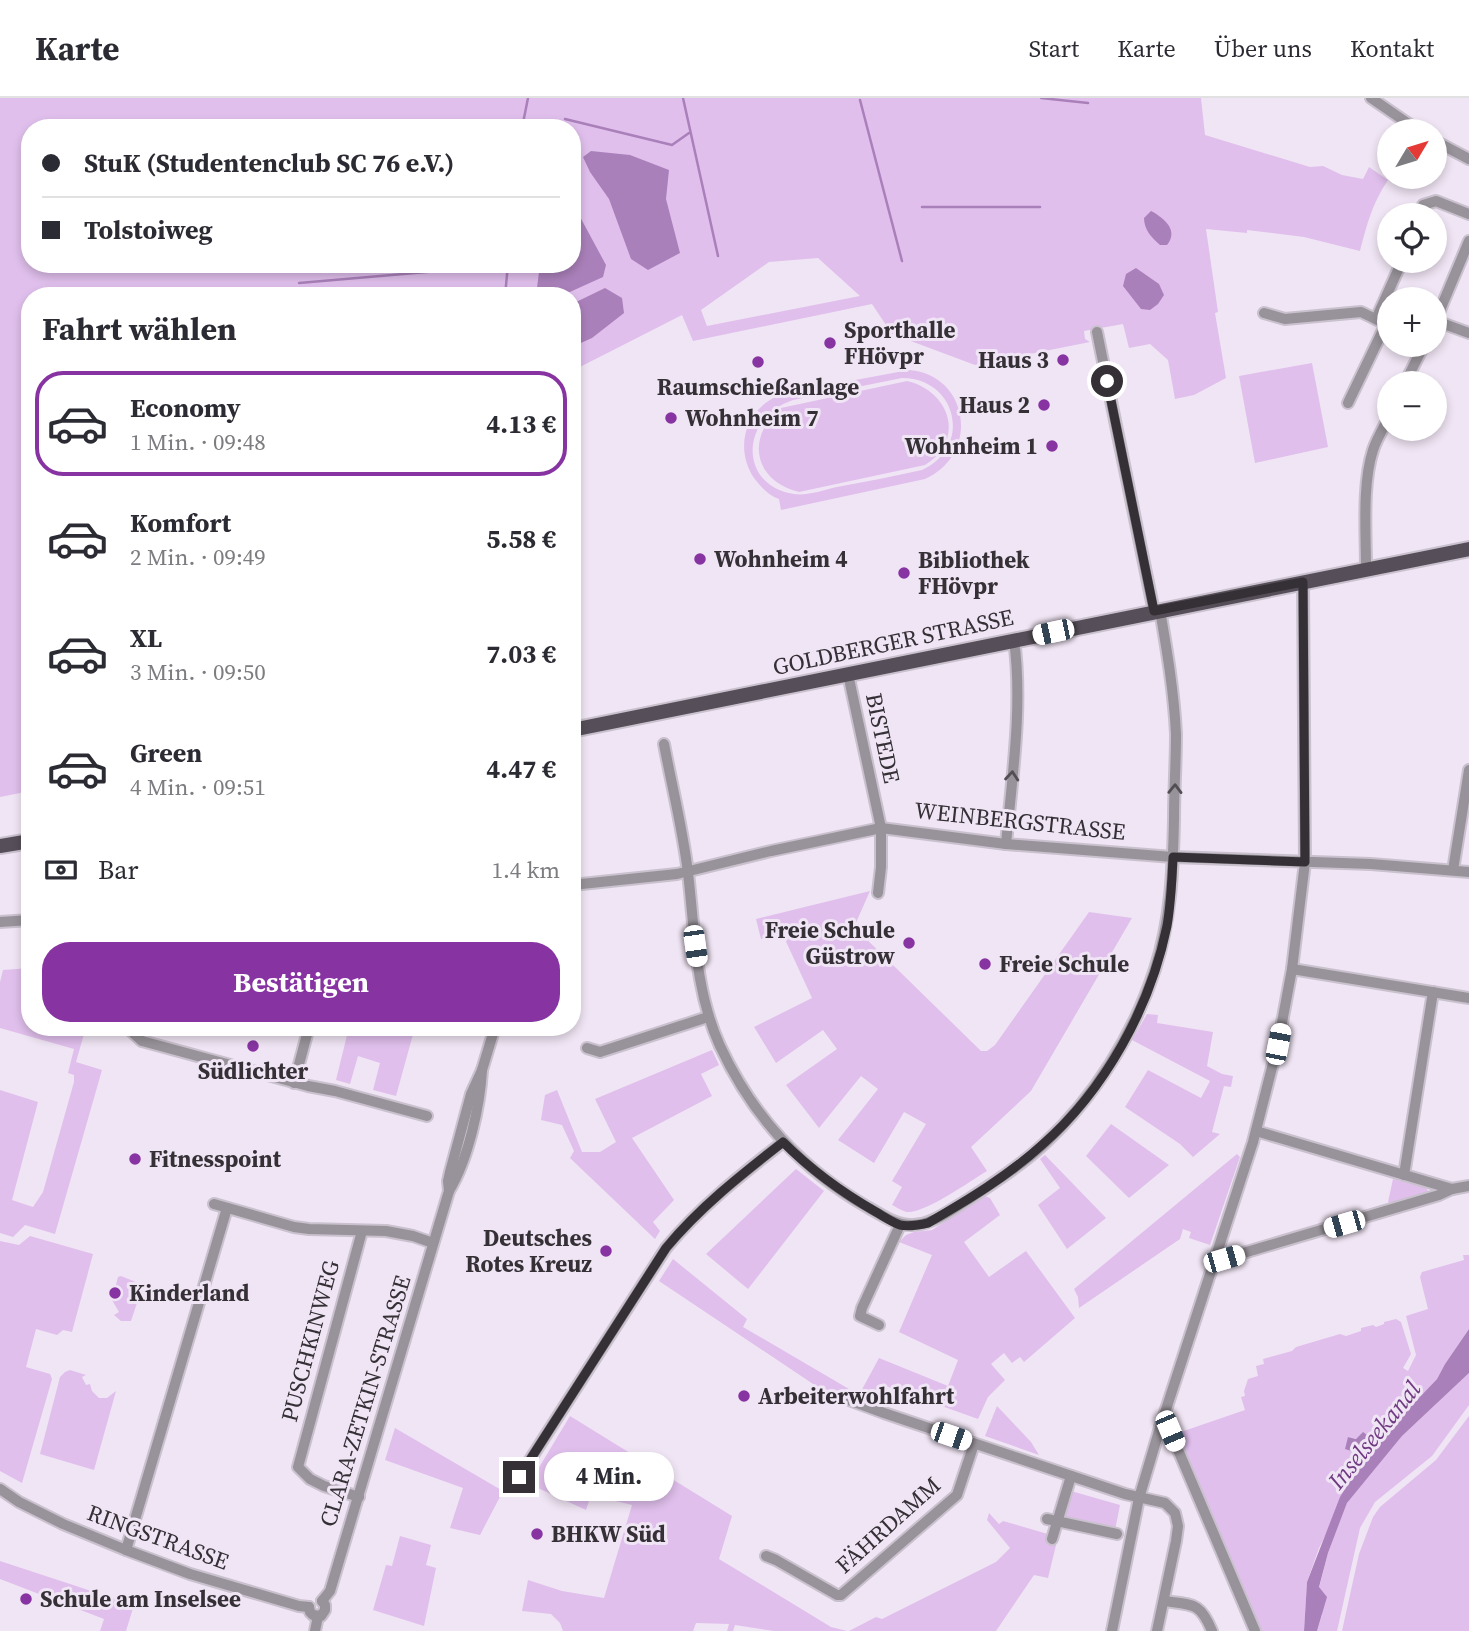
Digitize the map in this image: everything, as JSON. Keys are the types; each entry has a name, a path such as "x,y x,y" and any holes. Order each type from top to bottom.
{"main road":[{"name":"GOLDBERGER STRASSE","path":"581,728 1469,549"},
{"path":"0,846 21,842"}],"street":[{"path":"1371,98 1402,119"},
{"path":"1447,147 1469,159"},
{"path":"1447,205 1469,214"},
{"path":"1447,293 1469,241"},
{"path":"1264,313 1285,319 1361,312 1377,320"},
{"path":"1447,326 1469,332"},
{"path":"664,744 688,872 695,946 708,1017 732,1071 766,1122 783,1142 828,1182 856,1201 900,1225 915,1226 928,1223 963,1203 1012,1170 1057,1132 1109,1065 1143,1001 1167,926 1173,857 1175,734 1171,672 1097,332"},
{"path":"1348,403 1377,339"},
{"path":"1366,569 1366,499 1370,462 1377,441"},
{"path":"1112,1631 1139,1498 1256,1131 1278,1044 1292,969 1305,862 1303,582"},
{"path":"1006,844 1018,670 1014,640"},
{"name":"BISTEDE","path":"848,674 881,828 878,893"},
{"path":"1453,870 1469,770"},
{"name":"WEINBERGSTRASSE","path":"581,884 688,872 881,828 1006,844 1173,857 1371,864 1469,872"},
{"path":"0,922 21,921"},
{"path":"1292,969 1469,998"},
{"path":"1404,1175 1433,992"},
{"path":"587,1048 600,1052 708,1017"},
{"path":"137,1036 142,1041 294,1083 335,1091 427,1116"},
{"path":"294,1083 307,1036"},
{"name":"CLARA-ZETKIN-STRASSE","path":"316,1631 318,1616 325,1610 322,1601 330,1591 449,1191 448,1181 471,1094 492,1036"},
{"path":"1256,1131 1452,1189"},
{"path":"519,1477 666,1248 708,1203 783,1142"},
{"path":"1213,1262 1469,1186"},
{"path":"214,1204 294,1227 386,1231 433,1243"},
{"path":"125,1550 227,1208"},
{"path":"879,1325 860,1316 900,1225"},
{"name":"PUSCHKINWEG","path":"359,1497 310,1479 298,1466 362,1231"},
{"path":"849,1400 1071,1476 1139,1498 1166,1503 1175,1513 1178,1526 1157,1631"},
{"path":"1160,1427 1170,1431 1255,1631"},
{"name":"FÄHRDAMM","path":"765,1556 841,1595 957,1495 974,1444"},
{"path":"1052,1539 1052,1520 1071,1476"},
{"name":"RINGSTRASSE","path":"0,1489 19,1502 63,1524 125,1550 190,1574 309,1607"},
{"path":"1052,1520 1117,1534"},
{"path":"318,1616 311,1614 309,1607 312,1601 322,1601"},
{"path":"1164,1601 1197,1607 1212,1631"}],"shaded area":[{"path":"0,98 1201,98 1205,135 1310,167 1323,166 1342,175 1363,179 1369,167 1377,172 1377,189 1382,189 1360,251 1304,237 1247,230 1247,233 1206,229 1218,312 1215,313 1226,378 1194,395 1175,399 1168,360 1150,344 1129,348 1123,324 1084,331 1085,339 1090,342 975,365 892,334 872,304 693,341 682,315 581,366 581,287 21,287 21,793 0,797","holes":["818,258 860,296 707,326 701,310 769,262"]},
{"path":"591,151 630,155 669,170 666,199 680,253 648,270 631,259 609,199 583,157"},
{"path":"1151,211 1161,217 1171,229 1167,245 1160,245 1147,230 1144,218"},
{"path":"581,219 606,265 603,277 581,287 537,287 539,273 581,273"},
{"path":"1136,268 1159,284 1164,295 1150,310 1141,309 1123,286 1126,274"},
{"path":"605,288 622,298 624,313 592,338 581,343 581,300"},
{"path":"1312,363 1328,447 1255,463 1239,376"},
{"path":"909,370 929,375 945,386 955,400 960,417 960,435 954,453 943,468 925,479 781,510 779,499 765,490 748,467 744,444 750,422 756,412 781,394","holes":["902,378 921,381 936,389 946,401 952,415 953,431 948,446 938,459 922,470 794,494 776,488 763,478 755,465 755,436 763,421 775,409 793,400"]},
{"path":"907,381 922,386 934,395 948,417 946,443 938,455 925,465 799,492 772,478 764,468 759,444 762,432 781,408"},
{"path":"870,891 854,927 981,1051 987,1051 995,1045 1089,912 1132,918 1031,1091 971,1147 987,1171 936,1202 915,1211 907,1212 892,1205 902,1187 892,1181 926,1124 904,1112 874,1163 838,1140 878,1089 861,1076 819,1128 786,1085 837,1049 823,1030 776,1063 754,1027 812,998 783,935 761,939 756,919"},
{"path":"21,969 21,1034 0,1028 0,982 3,970"},
{"path":"1147,1014 1158,1015 1157,1023 1213,1032 1207,1066 1233,1076 1231,1087 1224,1086 1212,1132 1220,1134 1193,1157 1180,1144 1125,1107 1148,1070 1201,1098 1210,1081 1132,1040"},
{"path":"28,1036 83,1036 76,1062 102,1070 55,1234 25,1225 13,1237 0,1233 0,1090 38,1102 12,1200 33,1207 43,1192 74,1082 74,1075 68,1073 74,1049"},
{"path":"347,1036 413,1036 396,1096 373,1090 380,1063 358,1056 350,1084 336,1080"},
{"path":"712,1050 719,1065 701,1074 712,1096 632,1138 674,1200 653,1222 660,1231 655,1239 570,1158 574,1151 562,1125 541,1120 545,1095 557,1090 582,1152 600,1152 616,1142 595,1099"},
{"path":"1111,1124 1169,1165 1129,1198 1086,1156"},
{"path":"1237,1154 1240,1157 1210,1245 1189,1238 1191,1232 1183,1229 1180,1239 1079,1308 1074,1289"},
{"path":"1045,1155 1106,1218 1067,1249 1038,1205 1060,1188 1040,1159"},
{"path":"796,1169 824,1191 748,1289 706,1254"},
{"path":"1393,1179 1426,1188 1430,1194 1394,1205 1388,1202"},
{"path":"985,1196 990,1198 1000,1215 964,1242 989,1277 1026,1251 1075,1318 1024,1362 1020,1357 1012,1363 1004,1353 991,1364 1005,1380 988,1397 978,1419 880,1384 871,1400 859,1395 879,1358 948,1386 958,1360 899,1332 932,1255 899,1242 914,1232 932,1230"},
{"path":"30,1236 93,1254 72,1332 63,1330 57,1335 36,1329 26,1367 50,1374 52,1379 22,1483 0,1471 0,1241 19,1245"},
{"path":"1463,1255 1469,1255 1469,1329 1437,1379 1378,1443 1348,1437 1363,1460 1319,1548 1307,1582 1304,1631 1261,1631 1175,1434 1245,1410 1241,1397 1245,1396 1248,1379 1258,1376 1256,1366 1264,1364 1263,1359 1340,1334 1346,1336 1361,1331 1361,1328 1373,1325 1376,1327 1396,1319 1401,1322 1411,1354 1403,1368 1408,1371 1416,1355 1406,1316 1428,1309 1420,1277 1422,1272 1464,1260"},
{"path":"673,1259 747,1319 743,1327 849,1389 837,1399 834,1398 659,1281"},
{"path":"118,1277 143,1285 131,1321 121,1321 114,1315 119,1312 112,1300"},
{"path":"1469,1329 1469,1373 1402,1436 1347,1503 1328,1553 1319,1587 1327,1597 1317,1631 1304,1631 1307,1582 1340,1497 1363,1460 1361,1454 1345,1449 1348,1437 1356,1439 1363,1432 1378,1443 1437,1379"},
{"path":"70,1370 86,1375 82,1377 86,1385 90,1384 92,1391 99,1398 107,1398 116,1391 94,1470 40,1454 60,1377"},
{"path":"1469,1373 1469,1405 1432,1456 1375,1502 1360,1528 1337,1631 1317,1631 1322,1615 1319,1588 1328,1553 1347,1503 1402,1436"},
{"path":"997,1406 1031,1442 1039,1455 985,1436"},
{"path":"570,1416 732,1516 719,1559 831,1627 847,1631 774,1631 735,1625 733,1631 727,1631 729,1624 696,1623 693,1631 563,1631 560,1623 551,1614 522,1611 528,1580 562,1591 604,1598 632,1505 591,1495 586,1510 529,1484"},
{"path":"1469,1416 1469,1631 1342,1631 1359,1554 1373,1517 1380,1507 1436,1460"},
{"path":"395,1428 503,1491 480,1535 450,1528 463,1488 385,1460"},
{"path":"1071,1491 1120,1505 1115,1530 1068,1519 1064,1513"},
{"path":"989,1513 999,1524 1003,1521 1058,1537 1048,1578 1034,1575 996,1631 849,1631 876,1617 882,1619 996,1562 1010,1548 987,1520"},
{"path":"400,1536 431,1545 426,1565 436,1568 424,1626 373,1610 386,1565 392,1566"},
{"path":"0,1561 134,1605 126,1631 100,1631 104,1619 0,1579"}],"waterway":[{"path":"524,119 528,98"},
{"path":"683,98 718,256"},
{"path":"1041,98 1088,103"},
{"path":"860,100 902,261"},
{"path":"581,123 672,145 689,133"},
{"path":"922,207 1040,207"},
{"path":"299,283 415,273"},
{"path":"506,287 507,273"}],"place":[{"name":"Sporthalle FHövpr","path":"830,343"},
{"name":"Haus 3","path":"1063,360"},
{"name":"Raumschießanlage","path":"758,362"},
{"name":"Haus 2","path":"1044,405"},
{"name":"Wohnheim 7","path":"671,418"},
{"name":"Wohnheim 1","path":"1052,446"},
{"name":"Wohnheim 4","path":"700,559"},
{"name":"Bibliothek FHövpr","path":"904,573"},
{"name":"Freie Schule Güstrow","path":"909,943"},
{"name":"Freie Schule","path":"985,964"},
{"name":"Südlichter","path":"253,1046"},
{"name":"Fitnesspoint","path":"135,1159"},
{"name":"Deutsches Rotes Kreuz","path":"606,1251"},
{"name":"Kinderland","path":"115,1293"},
{"name":"Arbeiterwohlfahrt","path":"744,1396"},
{"name":"BHKW Süd","path":"537,1534"},
{"name":"Schule am Inselsee","path":"26,1599"}],"route":[{"path":"519,1477 666,1248 708,1203 738,1177 783,1142 828,1182 856,1201 900,1225 928,1223 999,1179 1042,1146 1068,1119 1109,1065 1135,1018 1155,969 1167,926 1173,857 1305,862 1303,582 1154,611 1107,381"}],"water label":[{"name":"Inselseekanal","path":"1374,1435"}]}
